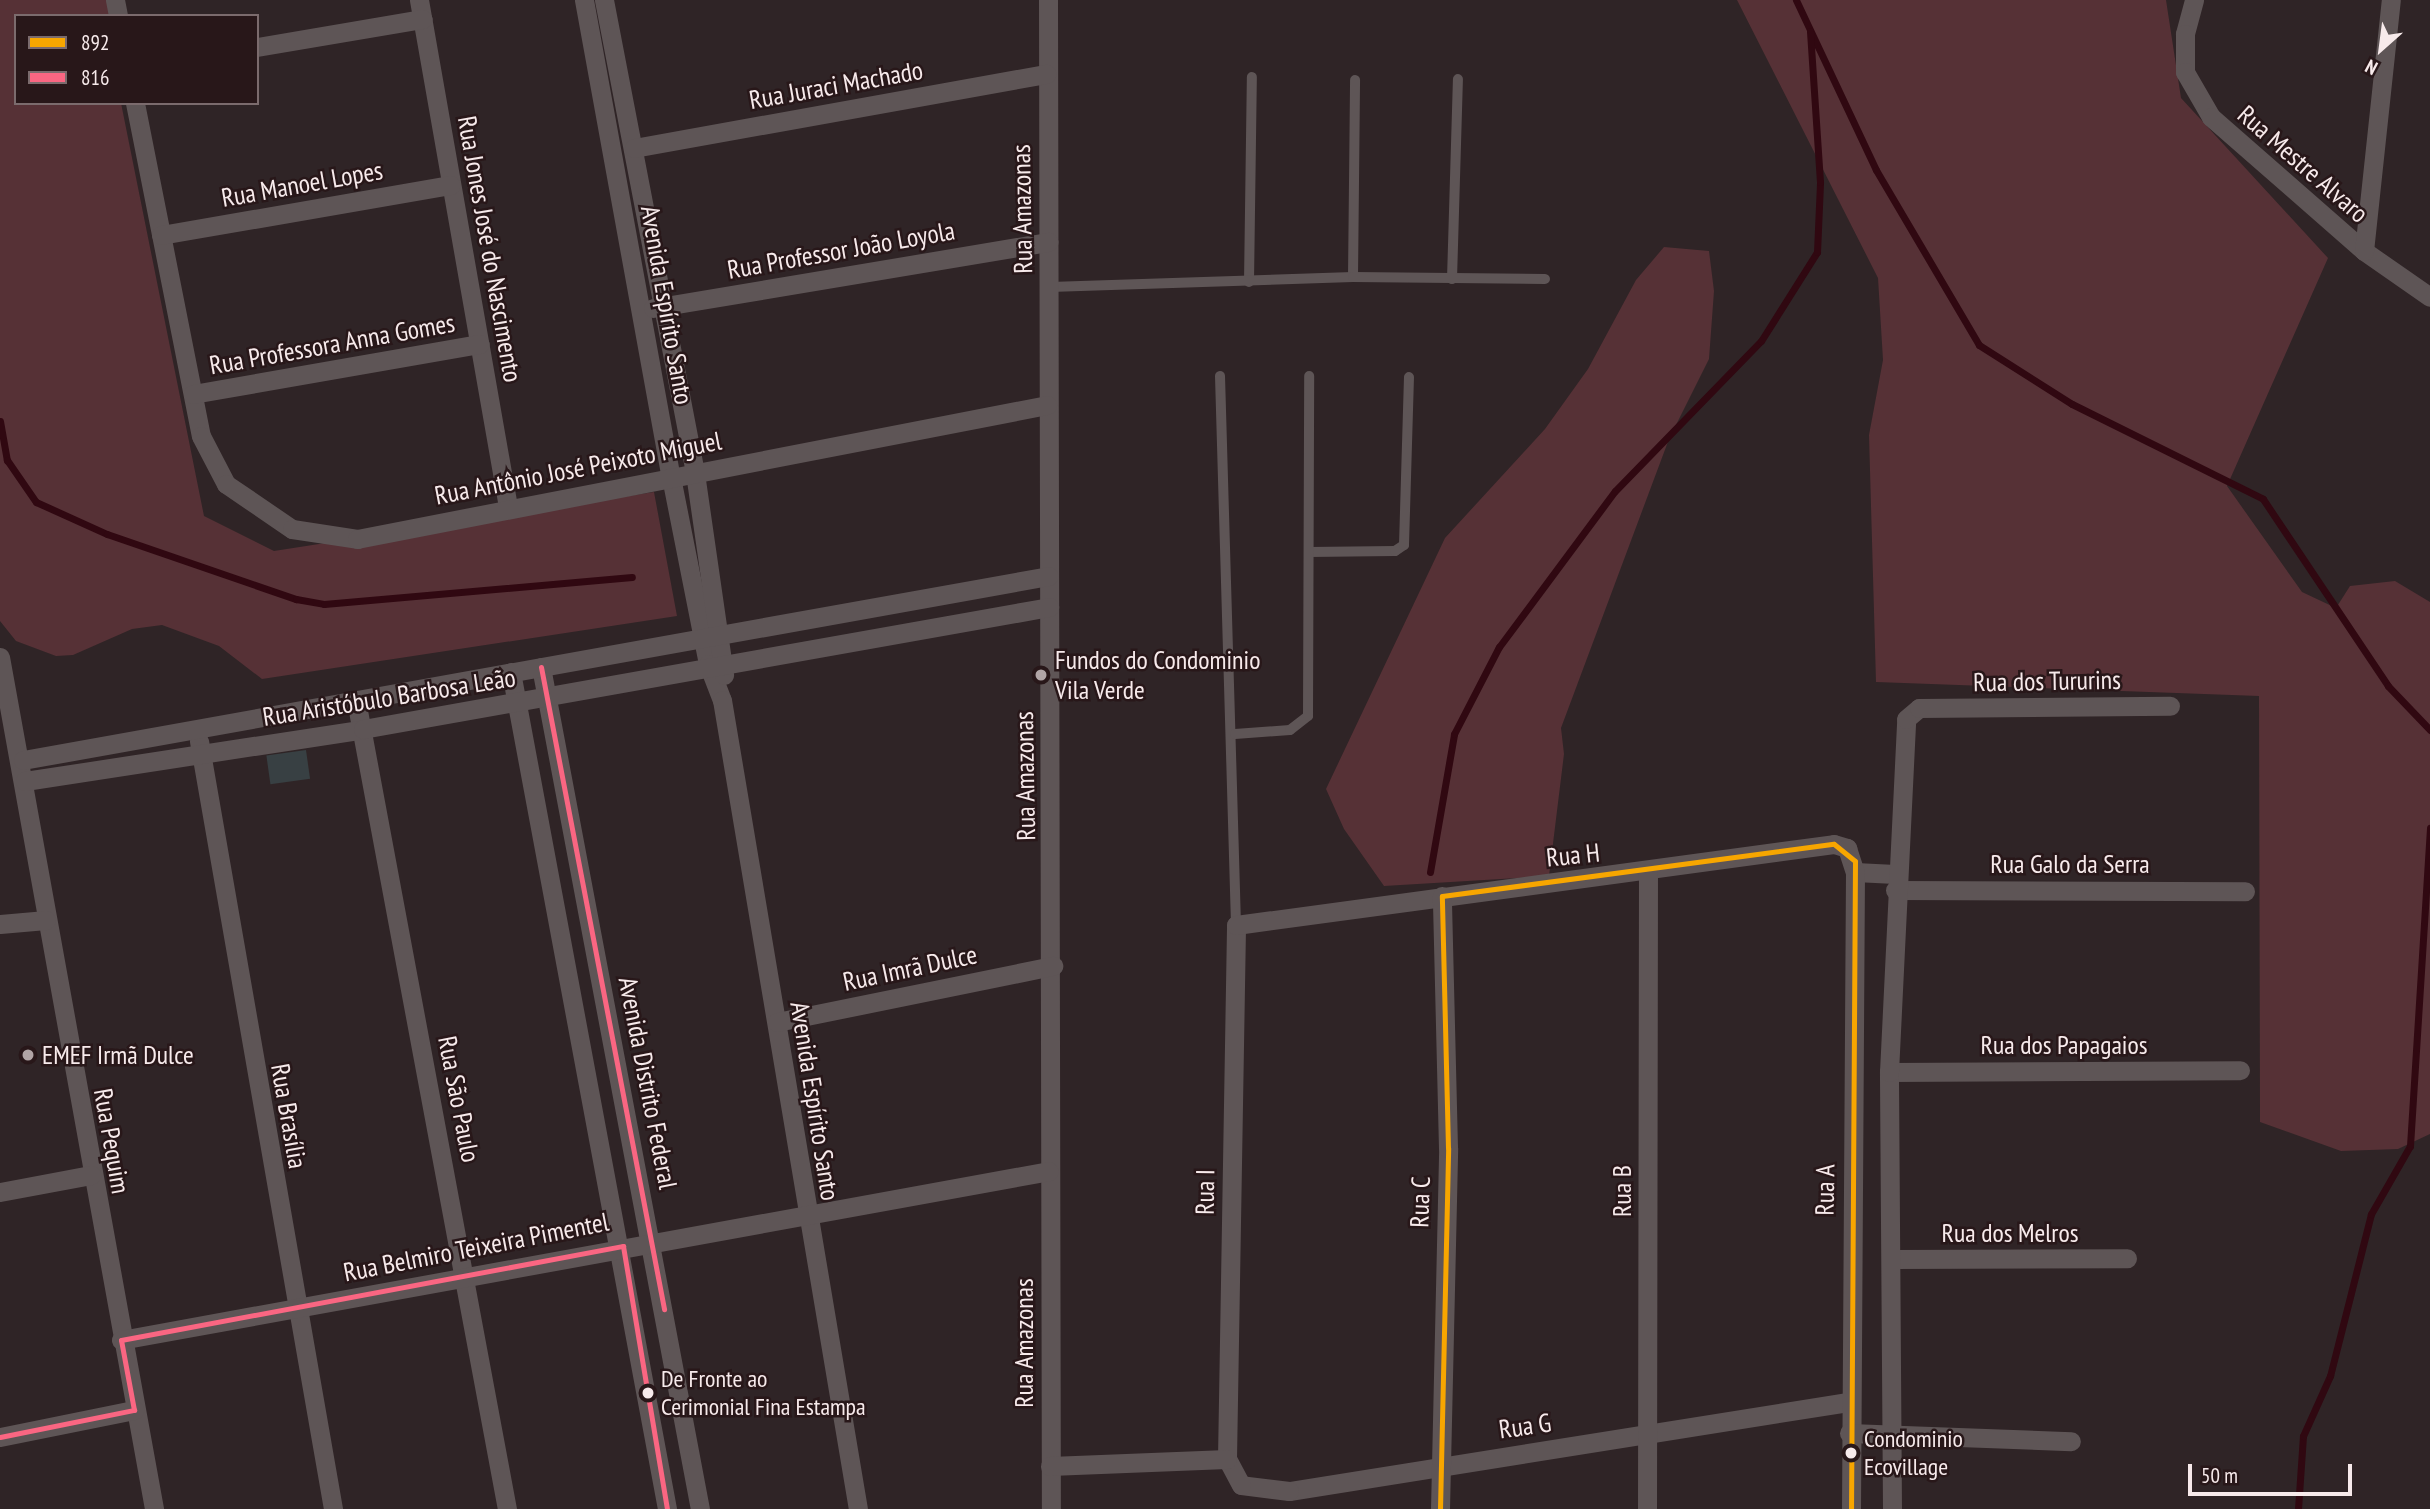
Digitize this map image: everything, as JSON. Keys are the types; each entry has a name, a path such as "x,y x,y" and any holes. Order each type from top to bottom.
{"street":[{"name":"Avenida Espírito Santo","path":"583,0 671,477 712,636"},
{"name":"Avenida Espírito Santo","path":"604,0 695,473 716,663 858,1509"},
{"name":"Rua Amazonas","path":"1048,0 1046,74 1050,287 1047,405 1053,966 1049,1171 1051,1509"},
{"name":"Rua Mestre Alvaro","path":"2194,0 2185,34 2185,72 2197,98 2239,147 2364,251 2430,297"},
{"path":"2364,251 2391,0"},
{"path":"259,47 421,10"},
{"name":"Rua Jones José do Nascimento","path":"421,10 508,507"},
{"name":"Rua Juraci Machado","path":"634,148 1046,74"},
{"name":"Rua Antônio José Peixoto Miguel","path":"135,105 201,436 226,484 292,529 357,539 508,507 1047,405"},
{"name":"Rua Manoel Lopes","path":"161,235 451,185"},
{"name":"Rua Professor João Loyola","path":"642,309 1049,242"},
{"name":"Rua Professora Anna Gomes","path":"193,394 480,344"},
{"path":"23,761 1049,576"},
{"name":"Rua Aristóbulo Barbosa Leão","path":"25,781 517,703 716,663 1049,607"},
{"name":"Rua Pequim","path":"0,657 23,761 46,920 154,1509"},
{"name":"Avenida Distrito Federal","path":"541,667 700,1509"},
{"path":"511,672 623,1246 667,1509"},
{"name":"Rua São Paulo","path":"356,700 507,1509"},
{"name":"Rua dos Tururins","path":"1895,882 1906,719 1925,708 2169,706"},
{"name":"Rua Brasília","path":"197,730 295,1308 334,1509"},
{"name":"Rua H","path":"1236,925 1442,896 1648,873 1834,844 1851,852 1855,872"},
{"path":"1855,872 1895,882 1889,1072 1893,1259 1892,1509"},
{"name":"Rua A","path":"1851,1509 1849,1402 1855,872"},
{"name":"Rua B","path":"1647,1509 1648,873"},
{"name":"Rua Galo da Serra","path":"1895,882 2245,891"},
{"name":"Rua C","path":"1440,1509 1448,1148 1442,896"},
{"path":"0,924 46,920"},
{"name":"Rua I","path":"1227,1459 1236,925"},
{"name":"Rua Imrã Dulce","path":"777,1023 1053,966"},
{"name":"Rua dos Papagaios","path":"1889,1072 2240,1070"},
{"name":"Rua Belmiro Teixeira Pimentel","path":"121,1340 806,1210 1049,1171"},
{"path":"0,1192 91,1175"},
{"name":"Rua dos Melros","path":"1893,1259 2127,1258"},
{"name":"Rua G","path":"1227,1459 1241,1485 1262,1492 1648,1435 1849,1402"},
{"path":"0,1437 134,1410"},
{"path":"1849,1433 2071,1441"},
{"path":"1050,1466 1227,1459"}],"lane":[{"path":"1249,282 1252,77"},
{"path":"1452,279 1458,79"},
{"path":"1353,277 1355,80"},
{"path":"1050,287 1353,277 1545,279"},
{"path":"1220,376 1235,734 1236,925"},
{"path":"1235,734 1290,730 1308,716 1309,376"},
{"path":"1309,552 1395,551 1404,545 1409,377"}],"shaded area":[{"path":"0,0 110,0 109,14 14,14 14,105 121,105 204,516 274,551 654,492 677,616 262,679 219,646 162,625 132,629 73,655 56,656 16,641 0,621"},
{"path":"1737,0 2166,0 2181,98 2328,258 2227,486 2302,592 2336,608 2350,586 2395,581 2430,602 2430,1134 2398,1149 2341,1151 2260,1122 2259,696 1876,682 1869,435 1883,360 1878,278"},
{"path":"1664,247 1709,251 1714,291 1709,359 1669,439 1561,728 1564,754 1549,876 1384,886 1344,829 1326,789 1445,538 1545,429 1588,369 1636,280"}],"building":[{"path":"306,750 310,779 270,784 266,756"}],"waterway":[{"path":"1796,0 1876,170 1979,345 2072,404 2263,499 2388,686 2430,730"},
{"path":"1430,872 1454,734 1499,647 1615,491 1761,341 1817,252 1820,182 1810,31"},
{"path":"0,421 7,460 36,502 107,534 296,599 324,604 632,577"},
{"path":"2298,1509 2303,1436 2330,1376 2371,1214 2410,1146 2430,828"}],"transit line":[{"name":"816","path":"541,667 664,1309"},
{"name":"892","path":"1440,1509 1448,1148 1442,896 1834,844 1855,861 1851,1509"},
{"name":"816","path":"0,1437 134,1410 121,1340 623,1246 667,1509"}],"place":[{"name":"Fundos do Condominio Vila Verde","path":"1041,675"},
{"name":"EMEF Irmã Dulce","path":"28,1055"},
{"name":"De Fronte ao Cerimonial Fina Estampa","path":"648,1393"},
{"name":"Condominio Ecovillage","path":"1851,1453"}]}
